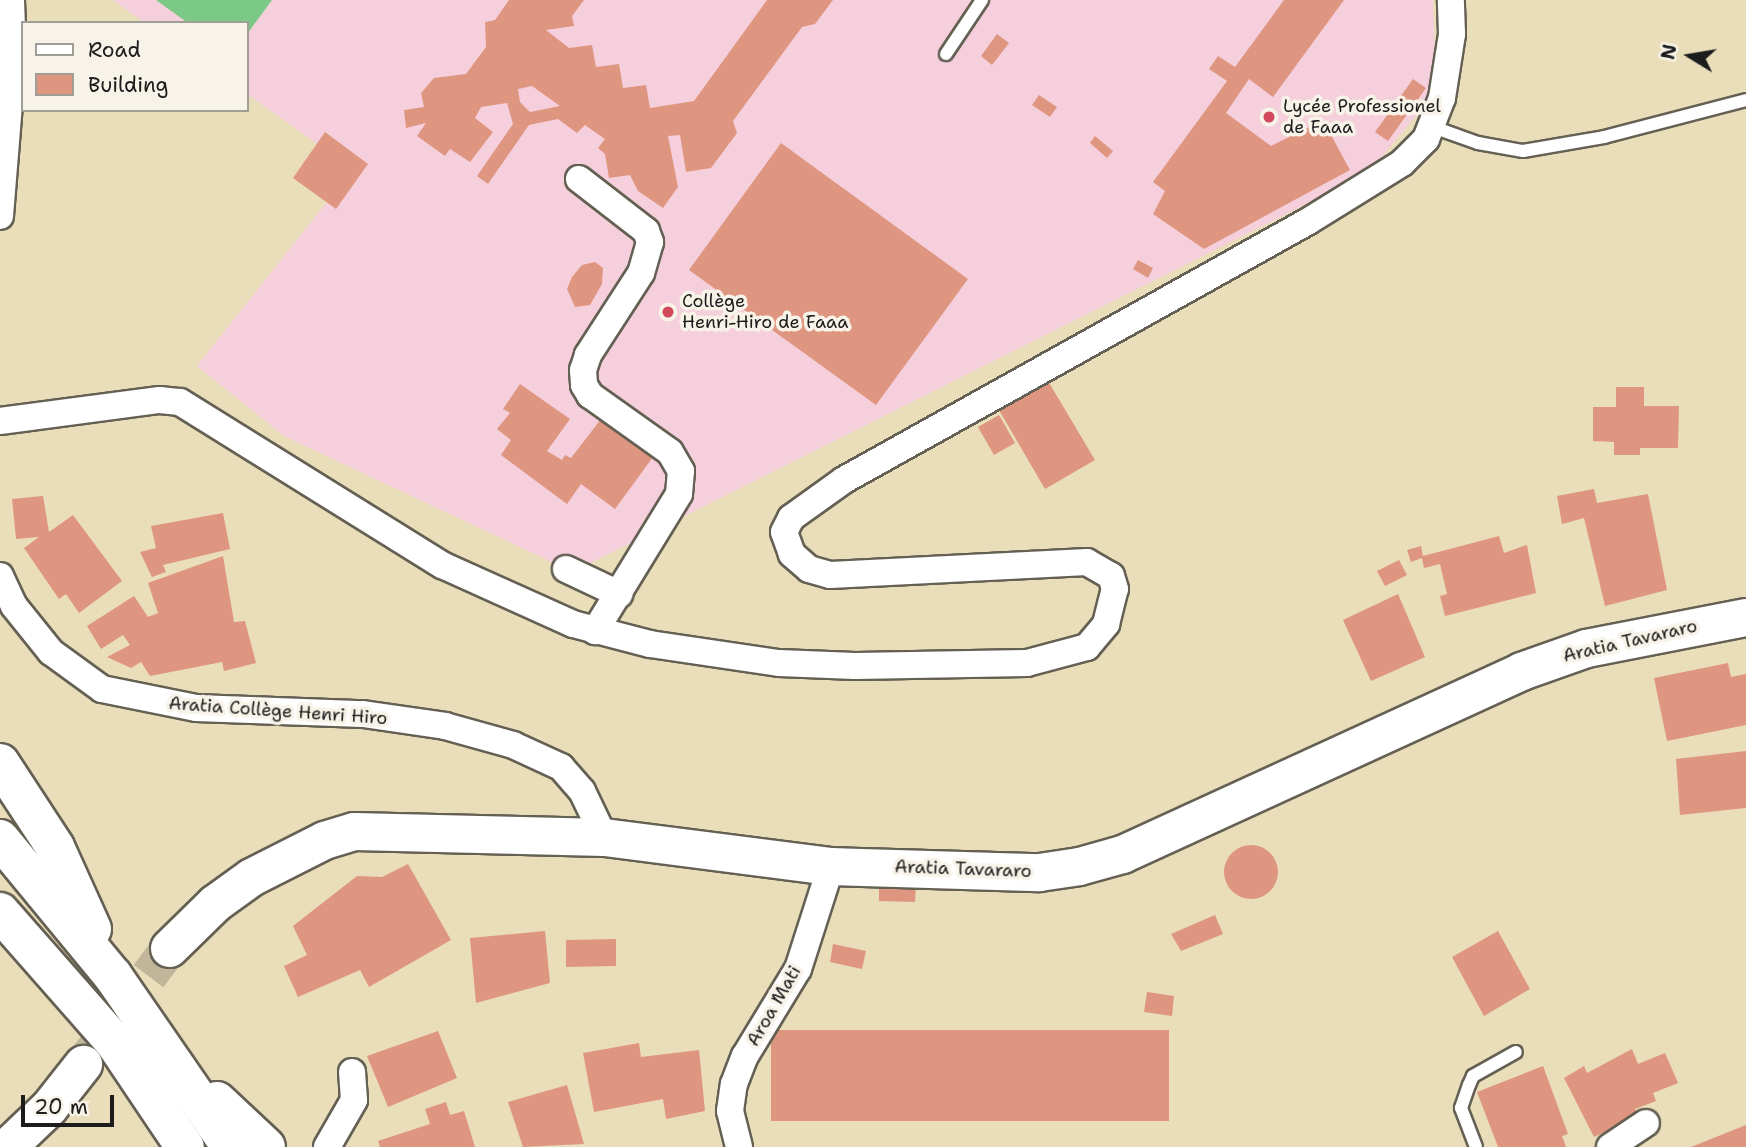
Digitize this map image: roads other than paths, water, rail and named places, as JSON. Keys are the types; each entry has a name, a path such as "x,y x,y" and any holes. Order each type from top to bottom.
{"highway":[{"path":"0,763 55,847 113,976"},
{"path":"0,838 113,976 232,1147"},
{"path":"0,912 115,1044 186,1147"},
{"path":"183,1074 244,1122 266,1147"}],"main road":[{"name":"Aratia Tavararo","path":"170,948 215,902 251,877 324,840 354,831 604,837 831,866 1039,872 1079,866 1122,854 1521,671 1586,648 1746,617"},
{"path":"7,1147 49,1107 83,1064"}],"street":[{"path":"0,216 13,55 11,0"},
{"path":"0,421 91,407 180,402 442,565 595,631 700,654 779,663 1027,663 1087,647 1105,624 1114,603 1111,576 1087,562 830,575 809,569 792,554 784,542 788,523 804,506 844,480 1050,366 1392,170 1433,127 1446,73 1451,0"},
{"path":"579,179 646,231 650,242 641,274 588,355 583,370 584,384 590,395 670,452 681,471 678,494 620,594 595,631"},
{"path":"566,569 620,594"},
{"name":"Aratia Collège Henri Hiro","path":"0,576 14,606 51,652 102,689 196,708 363,714 445,726 513,745 561,766 582,790 604,837"},
{"name":"Aroa Mati","path":"739,1147 730,1111 734,1084 745,1056 798,969 815,926 831,866"},
{"path":"327,1147 354,1100 352,1072"},
{"path":"1610,1147 1646,1123"}],"lane":[{"path":"946,54 982,0"},
{"path":"1433,127 1478,143 1523,150 1604,137 1746,100"},
{"path":"1476,1147 1461,1108 1473,1076 1516,1052"}],"tunnel":[{"path":"83,1064 169,948"}],"place":[{"name":"Lycée Professionel de Faaa","path":"1269,117"},
{"name":"Collège Henri-Hiro de Faaa","path":"668,312"}]}
